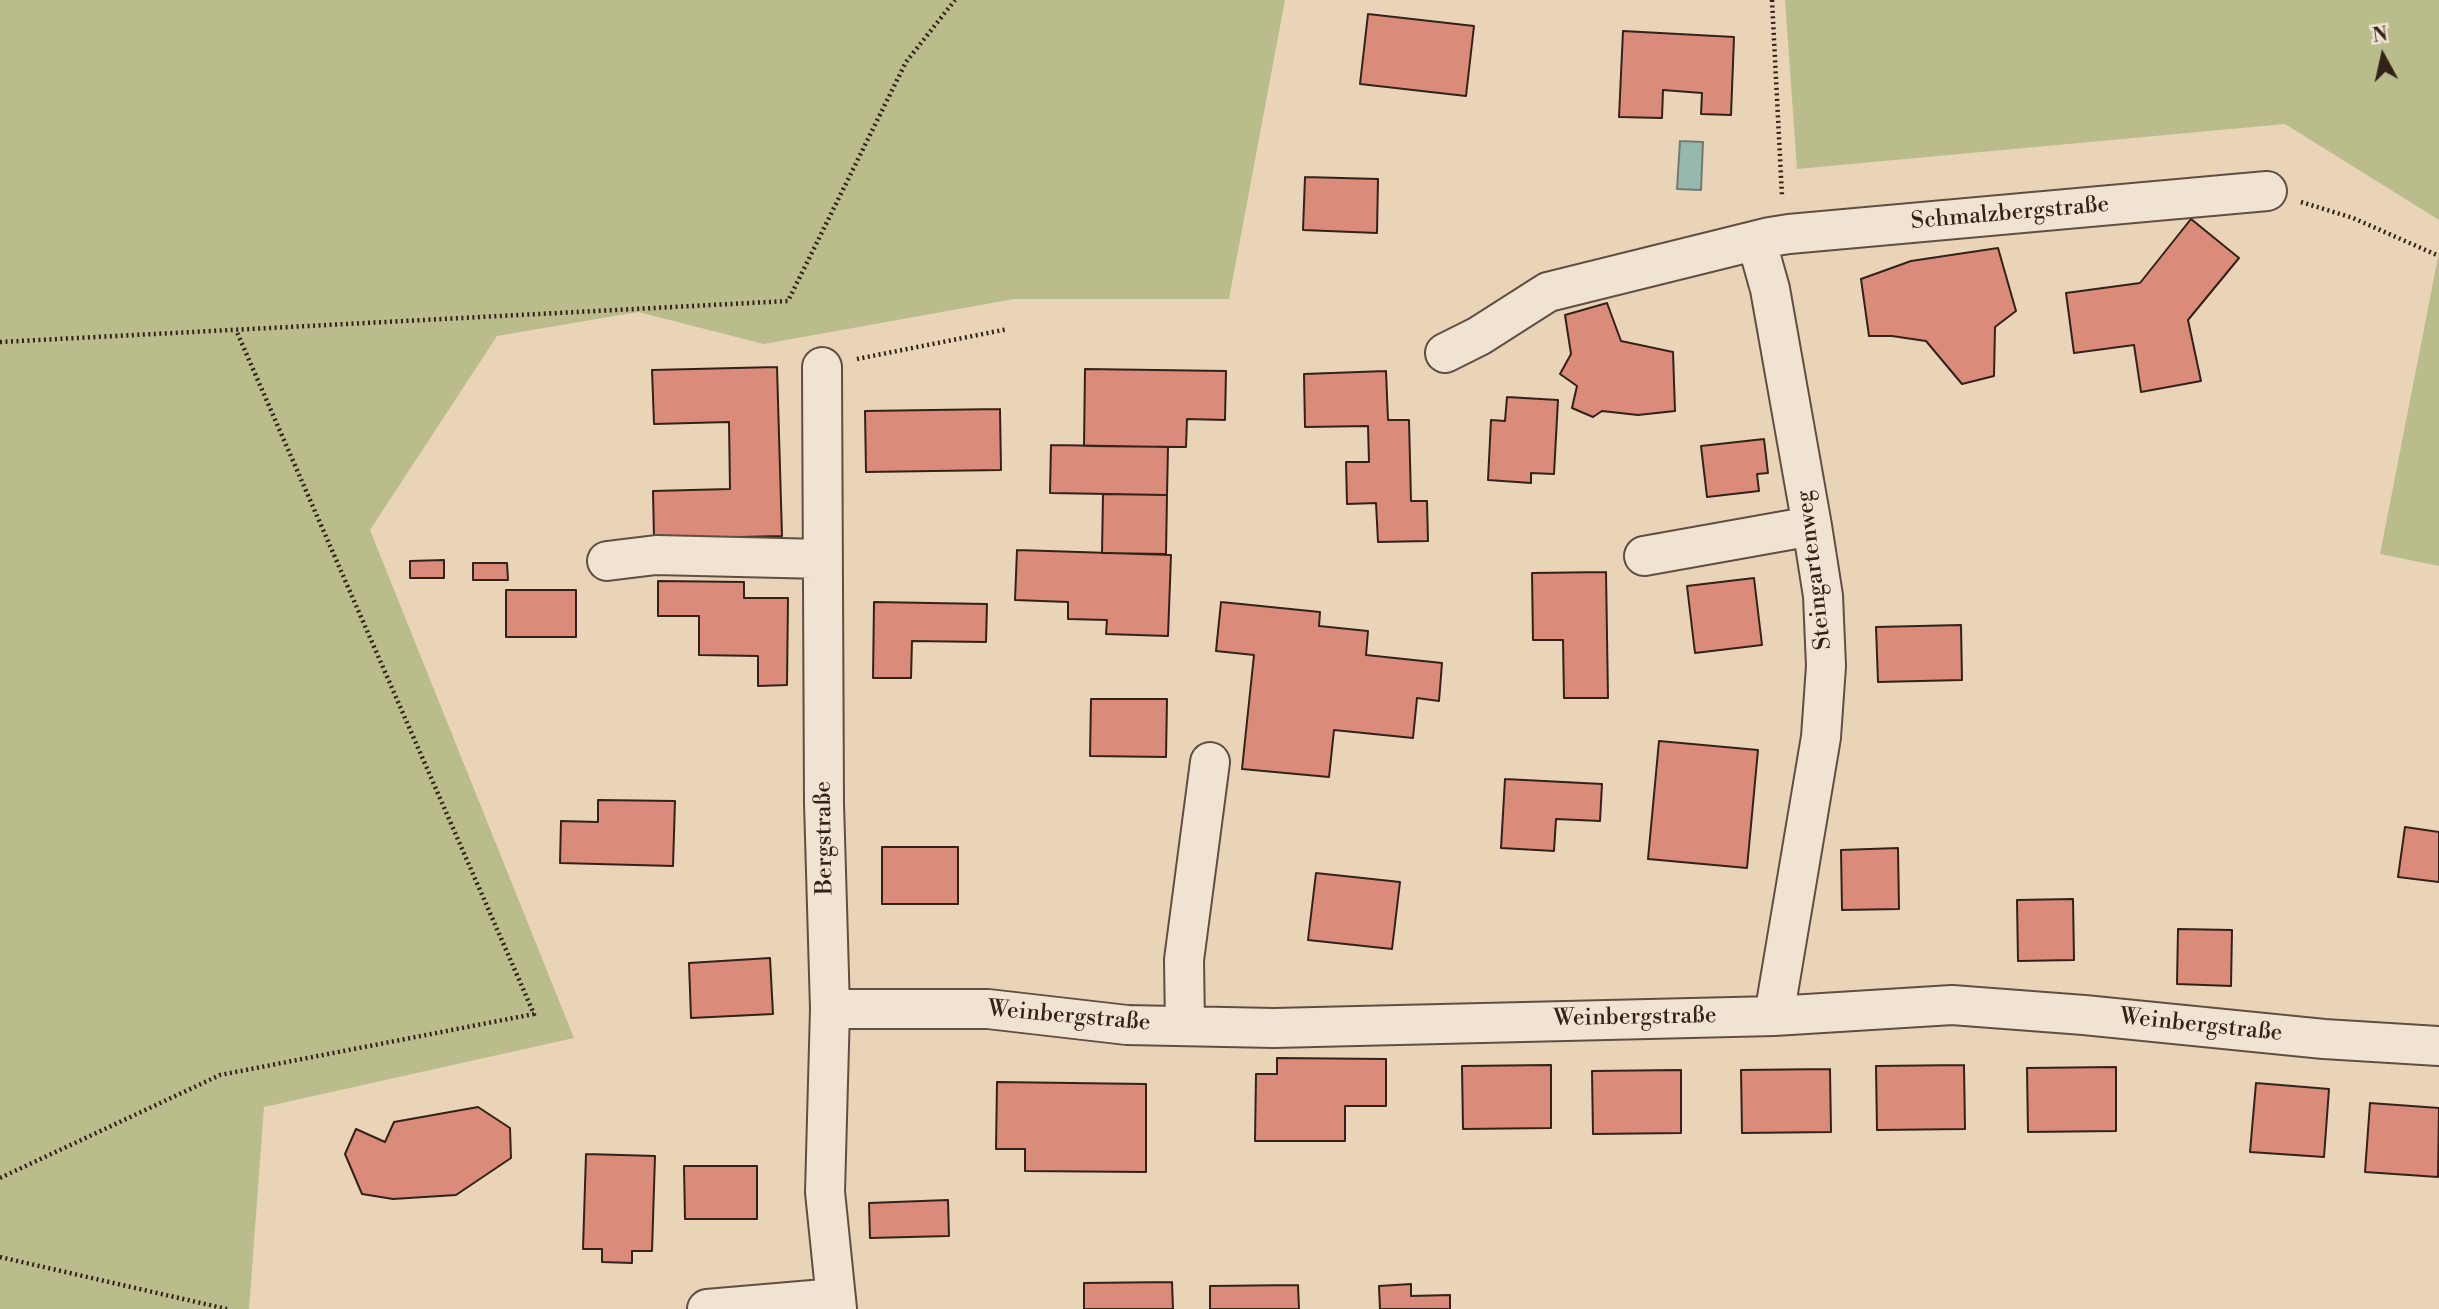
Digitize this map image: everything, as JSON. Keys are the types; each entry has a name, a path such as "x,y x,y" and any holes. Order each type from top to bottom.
{"street":[{"name":"Schmalzbergstraße","path":"1445,352 1479,336 1548,292 1773,241 2267,191"},
{"name":"Steingartenweg","path":"1773,241 1770,289 1823,596 1826,666 1821,737 1774,1016"},
{"name":"Bergstraße","path":"822,367 824,803 830,1009 825,1192 837,1304"},
{"path":"1644,555 1812,526"},
{"path":"607,561 656,555 821,559"},
{"path":"1185,1026 1184,960 1210,762"},
{"name":"Weinbergstraße","path":"830,1009 988,1009 1127,1025 1274,1028 1774,1016 1952,1005 2324,1039 2439,1046"},
{"path":"707,1309 837,1304"}],"path":[{"path":"0,342 788,302 906,62 955,0"},
{"path":"1772,0 1782,193 1773,241"},
{"path":"2267,191 2353,218 2439,256"},
{"path":"822,367 1008,329"},
{"path":"0,1178 220,1075 534,1014 236,330"},
{"path":"0,1257 227,1309"}],"green space":[{"path":"0,0 1285,0 1229,299 1014,299 764,344 638,312 497,336 370,530 574,1038 264,1107 249,1309 0,1309"},
{"path":"1785,0 2439,0 2439,220 2285,124 1797,169"},
{"path":"2439,252 2439,566 2380,554"}],"water":[{"path":"1680,141 1703,142 1701,190 1677,189"}],"building":[{"path":"1368,14 1474,26 1466,96 1360,84"},
{"path":"1623,31 1734,37 1731,115 1701,114 1702,93 1663,90 1662,118 1619,117"},
{"path":"1305,177 1378,179 1377,233 1303,230"},
{"path":"2191,219 2239,258 2188,320 2201,381 2141,392 2134,345 2074,353 2066,293 2140,283"},
{"path":"1998,248 2016,311 1995,327 1994,376 1962,384 1926,341 1869,336 1861,279 1911,261"},
{"path":"1607,303 1621,341 1673,352 1675,411 1638,415 1602,411 1593,417 1572,408 1577,386 1560,374 1571,354 1565,315"},
{"path":"777,367 782,536 654,539 653,491 730,489 729,422 654,424 652,370"},
{"path":"1085,369 1226,371 1225,420 1187,419 1186,447 1084,446"},
{"path":"1386,371 1388,420 1409,420 1411,501 1427,501 1428,541 1378,542 1376,503 1347,504 1346,462 1369,462 1368,426 1305,427 1304,374"},
{"path":"1507,397 1558,400 1554,474 1531,473 1531,483 1488,480 1491,420 1505,421"},
{"path":"1000,409 1001,470 866,472 865,411"},
{"path":"1764,439 1768,473 1757,474 1759,491 1707,497 1701,446"},
{"path":"1051,445 1168,447 1167,495 1050,493"},
{"path":"1103,494 1167,495 1166,554 1102,553"},
{"path":"1017,550 1171,555 1168,636 1106,634 1107,620 1068,619 1068,602 1015,600"},
{"path":"444,560 444,578 410,578 410,561"},
{"path":"473,563 507,563 508,580 473,580"},
{"path":"1606,572 1608,698 1564,698 1563,640 1533,640 1532,573"},
{"path":"1754,578 1762,645 1695,653 1687,586"},
{"path":"658,581 744,582 744,598 788,598 787,685 758,686 758,656 699,655 699,616 658,616"},
{"path":"506,590 576,590 576,637 506,637"},
{"path":"874,602 987,604 986,642 912,641 911,678 873,678"},
{"path":"1221,602 1320,612 1319,626 1368,631 1366,655 1442,663 1439,701 1417,698 1413,738 1334,730 1329,777 1242,769 1254,655 1216,651"},
{"path":"1961,625 1962,680 1878,682 1876,627"},
{"path":"1091,699 1167,699 1166,757 1090,756"},
{"path":"1659,741 1758,750 1747,868 1648,859"},
{"path":"1505,779 1602,784 1600,821 1556,819 1554,851 1501,848"},
{"path":"598,800 675,801 673,866 560,863 561,821 598,822"},
{"path":"2405,827 2439,832 2439,882 2398,877"},
{"path":"882,847 958,847 958,904 882,904"},
{"path":"1898,848 1899,909 1842,910 1841,850"},
{"path":"1316,873 1400,882 1392,949 1308,940"},
{"path":"2073,899 2074,960 2018,961 2017,900"},
{"path":"2178,929 2232,930 2231,986 2177,984"},
{"path":"770,958 773,1014 691,1018 689,963"},
{"path":"1277,1058 1386,1059 1386,1106 1345,1106 1345,1141 1255,1141 1256,1074 1277,1074"},
{"path":"1551,1065 1551,1128 1463,1129 1462,1066"},
{"path":"1964,1065 1965,1129 1877,1130 1876,1066"},
{"path":"2116,1067 2116,1131 2028,1132 2027,1068"},
{"path":"1830,1069 1831,1132 1742,1133 1741,1070"},
{"path":"1681,1070 1681,1133 1593,1134 1592,1071"},
{"path":"997,1082 1146,1084 1146,1172 1025,1171 1025,1149 996,1149"},
{"path":"2256,1083 2329,1089 2324,1157 2250,1152"},
{"path":"2370,1103 2439,1108 2438,1177 2365,1172"},
{"path":"478,1107 510,1128 511,1158 456,1195 393,1199 362,1194 345,1154 356,1129 385,1142 394,1122"},
{"path":"586,1154 655,1156 652,1251 632,1251 632,1263 602,1262 602,1249 583,1249"},
{"path":"684,1166 757,1166 757,1219 685,1219"},
{"path":"948,1200 949,1236 870,1238 869,1203"},
{"path":"1172,1282 1173,1309 1084,1309 1084,1283"},
{"path":"1411,1284 1411,1296 1450,1295 1450,1309 1380,1309 1379,1286"},
{"path":"1298,1285 1299,1309 1210,1309 1210,1286"}]}
